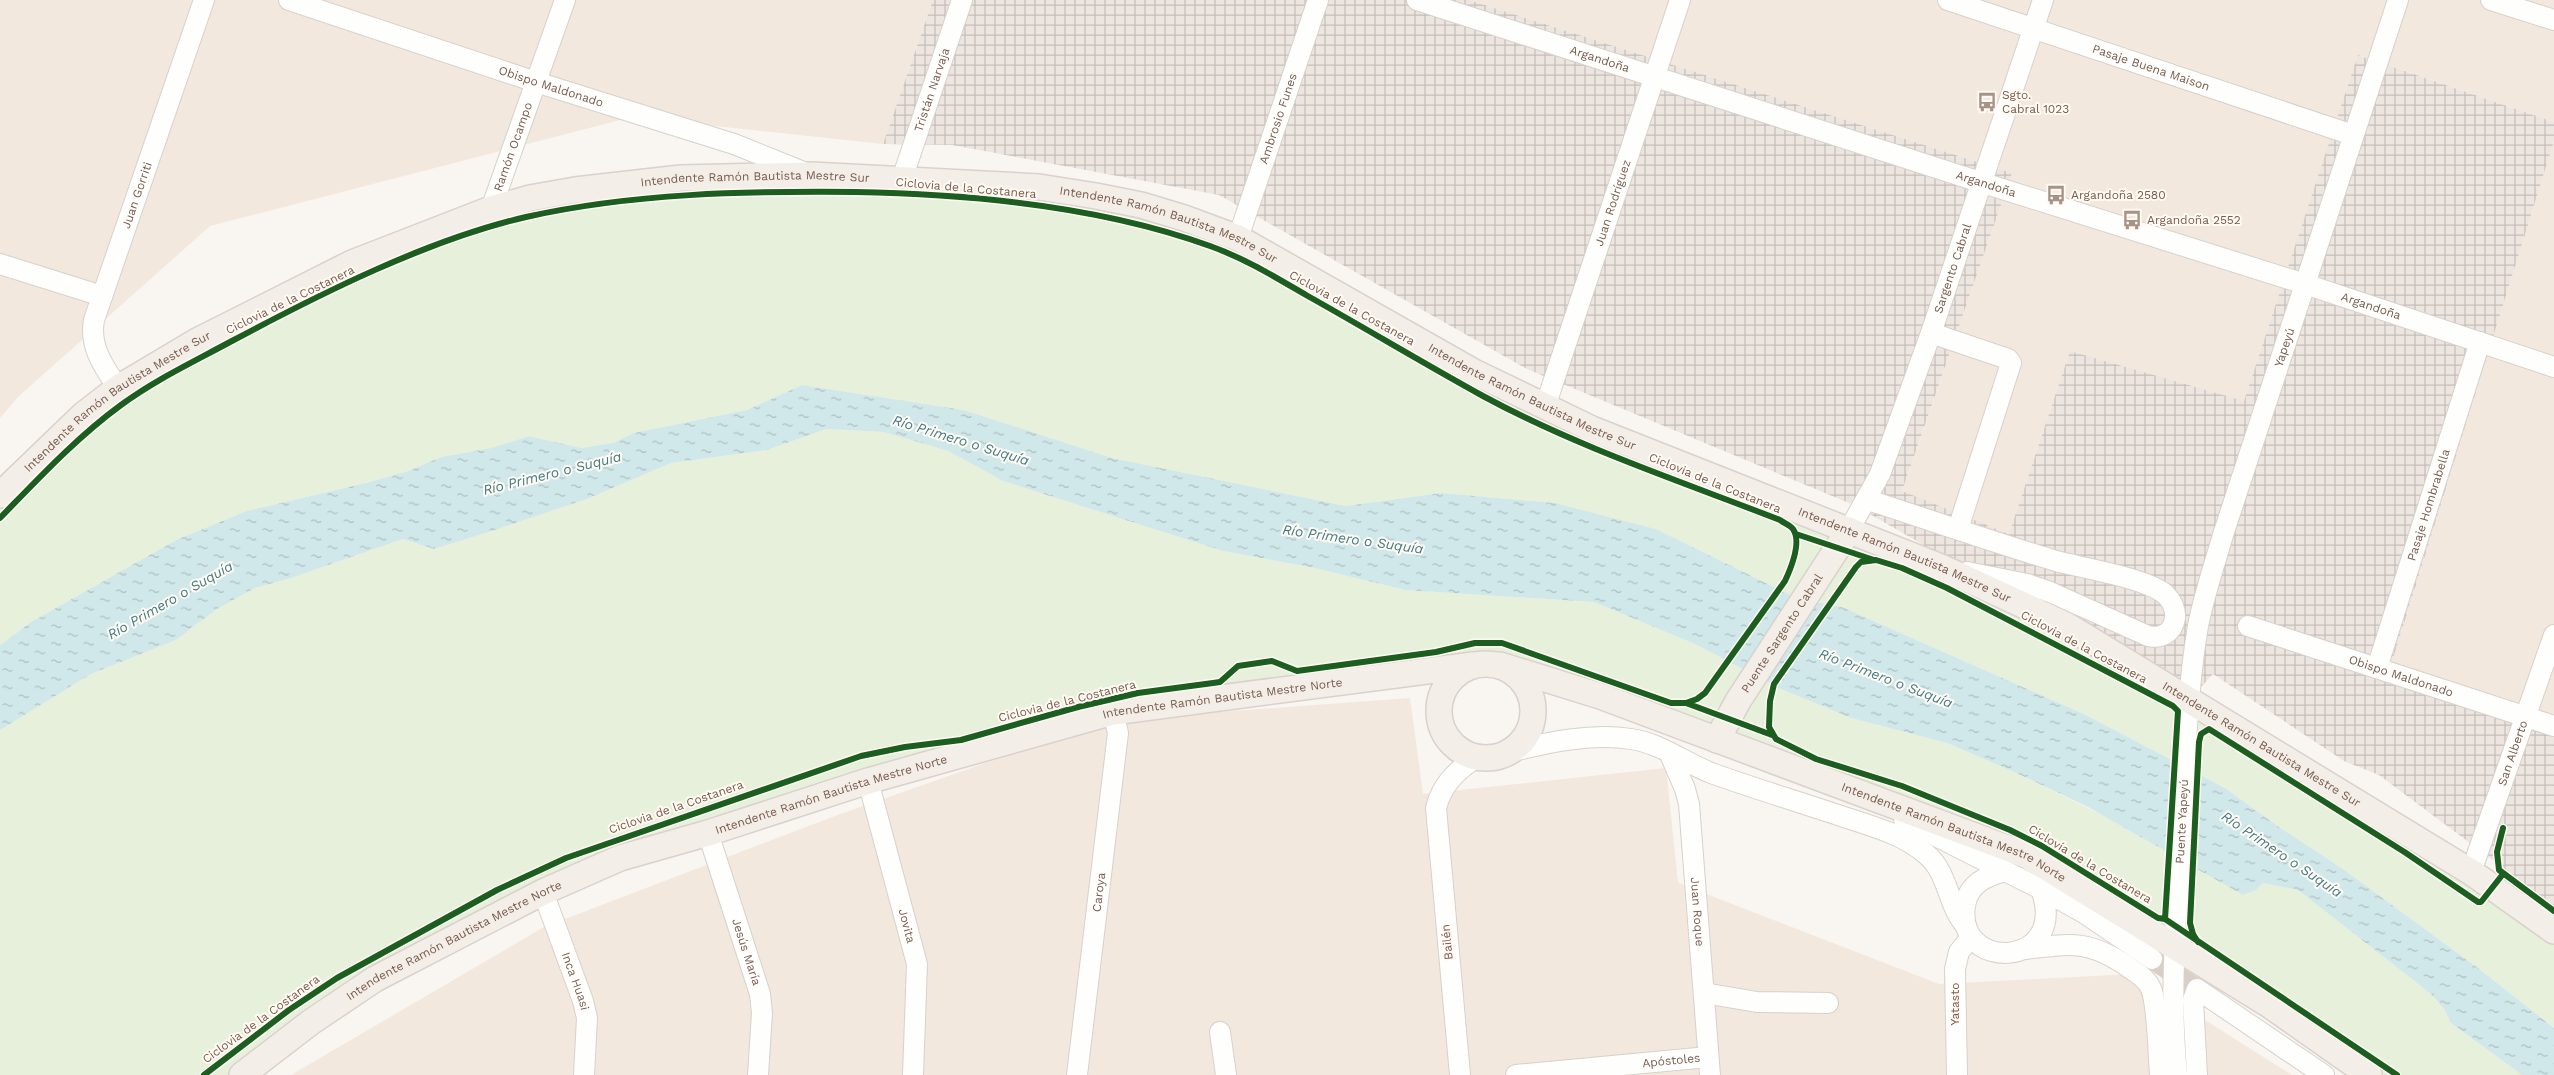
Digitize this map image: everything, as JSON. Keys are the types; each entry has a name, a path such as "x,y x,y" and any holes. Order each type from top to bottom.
{"main road":[{"name":"Intendente Ramón Bautista Mestre Sur","path":"0,495 82,415 118,388 197,341 352,264 491,209 530,198 636,182 681,178 812,175 1039,187 1096,196 1167,213 1238,238 1474,372 1545,407 1601,432 1941,567 2066,625 2471,872 2554,931"},
{"name":"Puente Sargento Cabral","path":"1717,740 1738,701 1849,530"},
{"path":"1487,663 1500,665 1513,671 1525,682 1532,696 1534,712 1531,728 1523,741 1510,752 1500,756 1477,757 1462,752 1450,742 1442,728 1438,713 1440,697 1447,683 1458,672 1473,665 1487,663"},
{"name":"Intendente Ramón Bautista Mestre Norte","path":"242,1075 311,1022 375,979 543,892 620,858 708,833 868,781 1113,712 1473,665"},
{"name":"Intendente Ramón Bautista Mestre Norte","path":"1500,665 1600,696 2026,855 2175,939 2369,1075"}],"street":[{"name":"Juan Gorriti","path":"118,388 98,356 92,331 102,296 204,0"},
{"name":"Obispo Maldonado","path":"289,0 536,82 734,144 812,175"},
{"name":"Ramón Ocampo","path":"491,209 565,0"},
{"name":"Tristán Narvaja","path":"902,179 962,0"},
{"name":"Ambrosio Funes","path":"1238,238 1318,0"},
{"name":"Argandoña","path":"1418,0 1980,182 2305,284 2554,367"},
{"name":"Juan Rodríguez","path":"1545,407 1680,0"},
{"name":"Pasaje Buena Maison","path":"1948,0 2034,27 2353,135"},
{"name":"Sargento Cabral","path":"1849,530 1868,500 1880,474 1931,333 2042,0"},
{"name":"Yapeyú","path":"2190,699 2194,650 2206,590 2398,0"},
{"path":"2491,0 2554,20"},
{"path":"0,264 102,296"},
{"path":"1931,333 2008,359 2011,363 1958,529"},
{"name":"Pasaje Hombrabella","path":"2377,668 2480,342"},
{"path":"1868,500 2156,589 2171,602 2174,610 2172,625 2161,637 2148,636 2095,610 2027,584 1941,567"},
{"name":"Obispo Maldonado","path":"2248,626 2554,726"},
{"name":"San Alberto","path":"2471,872 2527,717 2554,635"},
{"name":"Puente Yapeyú","path":"2177,1075 2172,1014 2190,699"},
{"name":"Caroya","path":"1077,1075 1118,733 1113,712"},
{"path":"1510,752 1556,742 1616,738 1631,739 1669,752 1716,774 1905,838 1936,863 1942,873 1956,912 1969,931 1990,952 2015,954 2026,949 2036,941 2044,929 2047,916 2046,902 2040,889"},
{"name":"Juan Roque","path":"1669,752 1686,789 1689,804 1709,1066"},
{"name":"Bailén","path":"1460,1075 1436,808 1438,797 1452,776 1477,757"},
{"path":"1817,776 2040,889 2084,913 2152,958"},
{"name":"Jovita","path":"868,781 917,964 913,1075"},
{"name":"Jesús María","path":"708,833 760,994 762,1013 758,1075"},
{"path":"1969,931 1964,913 1966,900 1972,889 1981,880 2005,871"},
{"name":"Inca Huasi","path":"543,892 583,1001 586,1018 584,1075"},
{"name":"Yatasto","path":"1957,1075 1955,969 1959,952 1969,931"},
{"path":"2026,949 2063,944 2091,946 2105,951 2146,979 2152,992 2160,1075"},
{"path":"2197,1075 2193,1000 2196,989 2324,1075"},
{"path":"1704,993 1766,1003 1828,1003"},
{"path":"1220,1032 1226,1075"},
{"name":"Apóstoles","path":"1516,1075 1709,1066"}],"shaded area":[{"path":"0,0 933,0 883,144 632,117 210,226 19,396 0,418"},
{"path":"933,0 1469,0 2012,173 1902,491 2009,534 2070,351 2244,401 2358,55 2554,122 2554,141 2392,662 2554,715 2554,906 2379,775 2344,761 2213,674 2190,699 1856,506 1527,369 1219,195 952,145 883,144"},
{"path":"1469,0 2554,0 2554,122 2359,55 2244,402 2070,351 2009,534 1902,492 2012,173"},
{"path":"2554,141 2554,715 2392,662"},
{"path":"1410,698 1423,794 1666,768 1678,883 1939,984 2132,974 2292,1075 291,1075 544,927 835,816 1107,720"}],"green space":[{"path":"976,182 1184,218 1474,372 2066,625 2554,931 2554,1028 2478,968 2343,869 2279,827 2225,788 2086,715 1842,607 1796,598 1656,529 1555,503 1441,493 1346,506 1112,458 964,410 802,385 747,410 633,433 613,443 581,448 529,436 491,448 441,457 408,471 366,483 247,511 178,539 31,622 0,645 0,495 83,415 352,263 575,190"},
{"path":"826,429 884,432 948,451 1003,481 1223,551 1315,568 1405,590 1594,602 1695,644 1781,689 1851,718 1947,743 2012,771 2256,890 2263,883 2298,890 2431,994 2444,1009 2451,1023 2522,1075 2369,1075 2026,855 1513,671 1473,665 1113,712 708,833 491,919 242,1075 0,1075 0,730 91,674 176,640 217,609 255,588 291,578 403,539 434,549 587,499 671,463 767,450"}],"water":[{"name":"Río Primero o Suquía","path":"802,385 964,410 1112,458 1346,506 1441,493 1555,503 1656,529 1796,598 1842,607 2086,715 2225,788 2279,827 2343,869 2478,968 2554,1028 2554,1075 2522,1075 2451,1023 2444,1009 2431,994 2298,890 2263,883 2256,890 2243,895 2088,807 2012,771 1947,743 1851,718 1781,689 1695,644 1594,602 1405,590 1315,568 1223,551 1003,481 948,451 884,432 826,429 767,450 671,463 587,499 434,549 403,539 291,578 255,588 217,609 176,640 91,674 0,730 0,645 31,622 178,539 247,511 366,483 408,471 441,457 491,448 529,436 581,448 613,443 633,433 747,410"}],"tunnel":[{"path":"2152,959 2197,989"}],"cycle path":[{"name":"Ciclovia de la Costanera","path":"0,518 58,459 89,431 147,387 337,287 451,239 526,217 566,209 648,198 731,193 855,192 990,199 1035,205 1125,221 1168,232 1210,246 1259,268 1461,384 1519,414 1592,447 1780,520 1792,528 1795,534 1795,555 1785,581 1705,693 1697,699 1686,703 1671,703 1502,643 1475,643 1436,652 1297,671 1272,661 1238,666 1220,682 1138,693 1078,707 961,740 905,747 861,756 566,858 497,890 337,978 289,1010 204,1075"},
{"path":"1796,534 1874,560"},
{"name":"Ciclovia de la Costanera","path":"2165,919 2178,711 2173,706 1947,588 1902,568 1876,560 1861,562 1774,684 1770,701 1769,727 1776,739 1816,759 1902,786 2010,830 2042,846 2158,918 2165,919 2397,1075"},
{"path":"1686,703 1772,735"},
{"path":"2198,942 2193,934 2190,923 2199,742 2201,734 2209,729 2406,853 2478,902 2481,902 2503,874"},
{"path":"2503,828 2497,852 2499,870 2554,911"}],"place":[{"name":"Sgto. Cabral 1023","path":"1987,102"},
{"name":"Argandoña 2580","path":"2056,195"},
{"name":"Argandoña 2552","path":"2132,220"}]}
